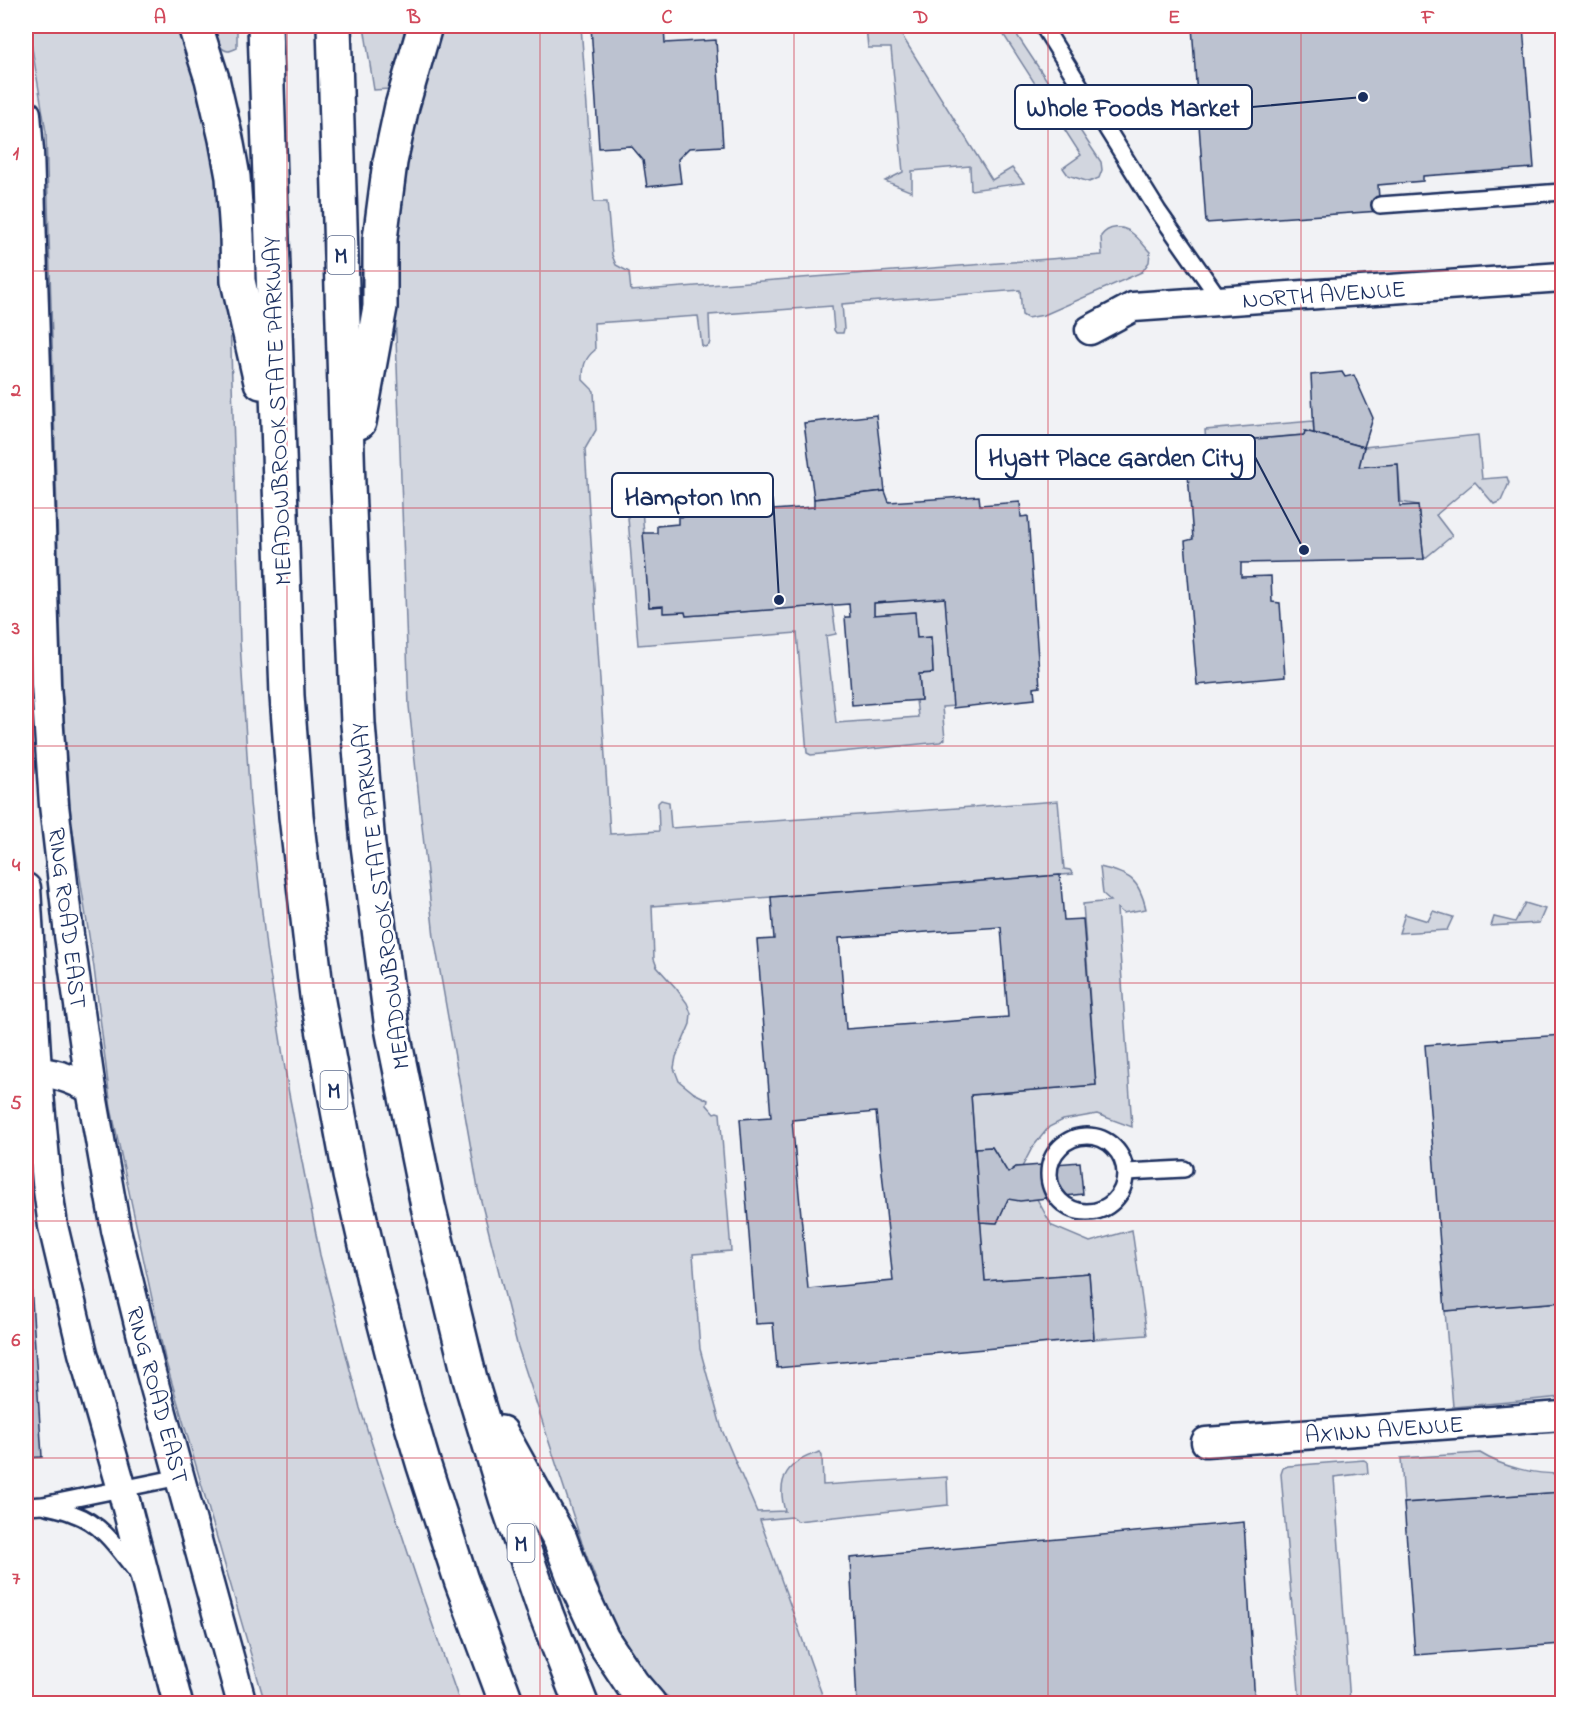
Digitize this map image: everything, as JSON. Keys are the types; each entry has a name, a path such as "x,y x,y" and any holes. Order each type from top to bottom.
{"highway":[{"path":"195,26 212,79 226,139 235,198 238,281 278,454"},
{"name":"MEADOWBROOK STATE PARKWAY","path":"265,26 284,634 291,755 317,996 350,1175 377,1293 411,1420 461,1580 507,1704"},
{"name":"MEADOWBROOK STATE PARKWAY","path":"334,26 348,485 359,734 368,845 392,1028 440,1263 470,1378 509,1509 581,1704"},
{"path":"348,485 380,307 380,239 390,162 407,88 426,26"},
{"path":"470,1378 560,1539 602,1639 627,1677 649,1704"}],"street":[{"name":"RING ROAD EAST","path":"26,114 46,684 61,873 91,1089 116,1230 242,1704"},
{"name":"NORTH AVENUE","path":"1090,330 1133,307 1563,277"},
{"name":"RING ROAD EAST","path":"26,888 31,1071 53,1226 83,1353 122,1489 178,1704"},
{"path":"31,1071 76,1080 91,1089"},
{"name":"AXINN AVENUE","path":"1206,1442 1563,1416"}],"lane":[{"path":"1043,26 1158,212 1221,301"},
{"path":"1380,204 1563,192"},
{"path":"1079,1136 1092,1136 1105,1140 1116,1148 1123,1160 1126,1172 1119,1196 1100,1210 1088,1212 1076,1211 1065,1206 1056,1198 1050,1187 1048,1175 1050,1162 1056,1150 1066,1141 1079,1136"},
{"path":"1126,1172 1184,1169"},
{"path":"26,1506 43,1505 180,1476"},
{"path":"43,1505 75,1514 99,1528 111,1539 149,1590"}],"shaded area":[{"path":"27,26 181,26 216,139 228,252 240,642 250,803 266,948 289,1094 320,1255 360,1408 460,1703 265,1703 165,1359 111,1108 94,968 71,819 62,686 46,132"},
{"path":"211,26 237,26 237,48 228,51 221,48"},
{"path":"364,26 406,26 389,89 374,90"},
{"path":"440,26 581,26 594,202 607,202 612,255 616,265 629,272 631,291 1102,255 1101,236 1108,230 1116,228 1128,230 1150,252 1149,262 1142,272 1044,315 1027,318 1022,315 1020,290 842,304 843,333 836,333 834,330 832,306 709,315 710,341 705,347 702,346 698,316 594,323 595,350 586,360 584,367 583,380 594,391 596,430 585,449 610,834 659,831 658,803 661,800 669,802 671,828 1058,801 1064,869 1070,870 1073,874 652,906 654,959 657,967 687,1003 691,1013 690,1024 676,1057 674,1068 679,1081 694,1093 708,1100 707,1105 714,1113 720,1113 731,1251 693,1254 700,1349 722,1430 757,1512 785,1511 782,1489 787,1472 800,1460 820,1452 823,1485 947,1477 948,1505 797,1521 792,1517 760,1520 825,1703 676,1703 654,1686 621,1644 584,1549 517,1344 478,1189 434,937 409,706 394,280 398,197 421,83"},
{"path":"866,26 896,26 992,180 1012,168 1024,183 971,190 970,166 912,171 912,192 885,181 903,172 891,48 868,48"},
{"path":"998,26 1011,26 1101,162 1102,170 1099,178 1089,182 1068,175 1063,168 1081,155"},
{"path":"1313,421 1314,433 1305,431 1304,435 1206,443 1205,430"},
{"path":"1478,435 1482,479 1507,477 1509,483 1501,501 1494,504 1475,482 1436,515 1452,536 1424,559 1418,505 1401,502 1398,464 1359,467 1364,447"},
{"path":"625,479 640,479 649,607 663,606 664,613 685,612 686,616 832,605 836,634 826,636 836,723 918,717 916,700 921,700 919,674 933,673 931,637 917,638 914,612 874,615 874,603 945,598 955,706 942,707 945,739 940,742 811,755 807,753 797,633 638,645"},
{"path":"1100,867 1119,872 1132,879 1140,891 1146,909 1123,913 1117,908 1132,1127 1097,1114 1063,1120 1049,1127 1032,1148 1022,1167 1016,1167 1008,1173 992,1147 975,1148 971,1095 1096,1085 1083,904 1111,901 1103,894"},
{"path":"1525,903 1545,909 1539,923 1491,926 1494,917 1515,922"},
{"path":"1433,911 1453,917 1447,930 1399,933 1405,914 1428,921"},
{"path":"1008,1199 1037,1199 1052,1226 1090,1242 1132,1230 1147,1335 1094,1339 1089,1273 985,1281 980,1222 997,1223"},
{"path":"1562,1302 1562,1397 1453,1407 1445,1311"},
{"path":"1480,1453 1499,1463 1520,1469 1562,1474 1562,1492 1404,1503 1401,1458"},
{"path":"1364,1460 1367,1462 1368,1473 1334,1477 1350,1703 1300,1703 1281,1474 1283,1468 1288,1466"}],"building":[{"path":"591,26 664,26 665,43 716,40 723,146 689,148 678,159 681,183 647,187 643,160 631,146 599,148"},
{"path":"1192,26 1523,26 1534,168 1423,176 1423,181 1378,185 1380,211 1206,223"},
{"path":"1342,372 1345,377 1354,375 1373,418 1364,447 1314,433 1311,375"},
{"path":"876,415 885,491 814,499 804,423"},
{"path":"1305,431 1364,447 1359,467 1398,464 1400,506 1418,505 1424,559 1241,563 1241,577 1271,576 1272,602 1280,603 1285,677 1197,685 1185,541 1193,539 1188,474 1235,471 1232,441 1304,435"},
{"path":"885,491 889,502 979,496 980,505 1020,502 1021,517 1028,516 1040,687 1034,688 1035,699 953,708 945,598 874,603 874,615 915,612 917,638 931,637 933,673 919,674 921,700 852,705 845,617 850,617 849,604 686,616 685,612 663,613 663,606 649,607 643,533 657,533 657,526 678,524 678,517 814,507 814,499"},
{"path":"1060,875 1064,920 1083,919 1096,1085 971,1095 985,1281 1089,1273 1094,1339 777,1368 773,1323 756,1324 740,1119 771,1117 757,940 774,939 771,897","holes":["1001,927 1008,1017 846,1029 839,938","876,1112 893,1281 808,1289 792,1120"]},
{"path":"1562,1035 1562,1302 1445,1311 1425,1045"},
{"path":"992,1147 1008,1173 1016,1167 1080,1162 1083,1194 1020,1201 1008,1199 997,1223 980,1222 975,1148"},
{"path":"26,1205 42,1457 26,1458"},
{"path":"1562,1492 1562,1644 1415,1655 1404,1503"},
{"path":"1244,1522 1255,1704 857,1704 850,1558"}],"place":[{"name":"Whole Foods Market","path":"1363,97"},
{"name":"Hyatt Place Garden City","path":"1304,550"},
{"name":"Hampton Inn","path":"779,600"}]}
